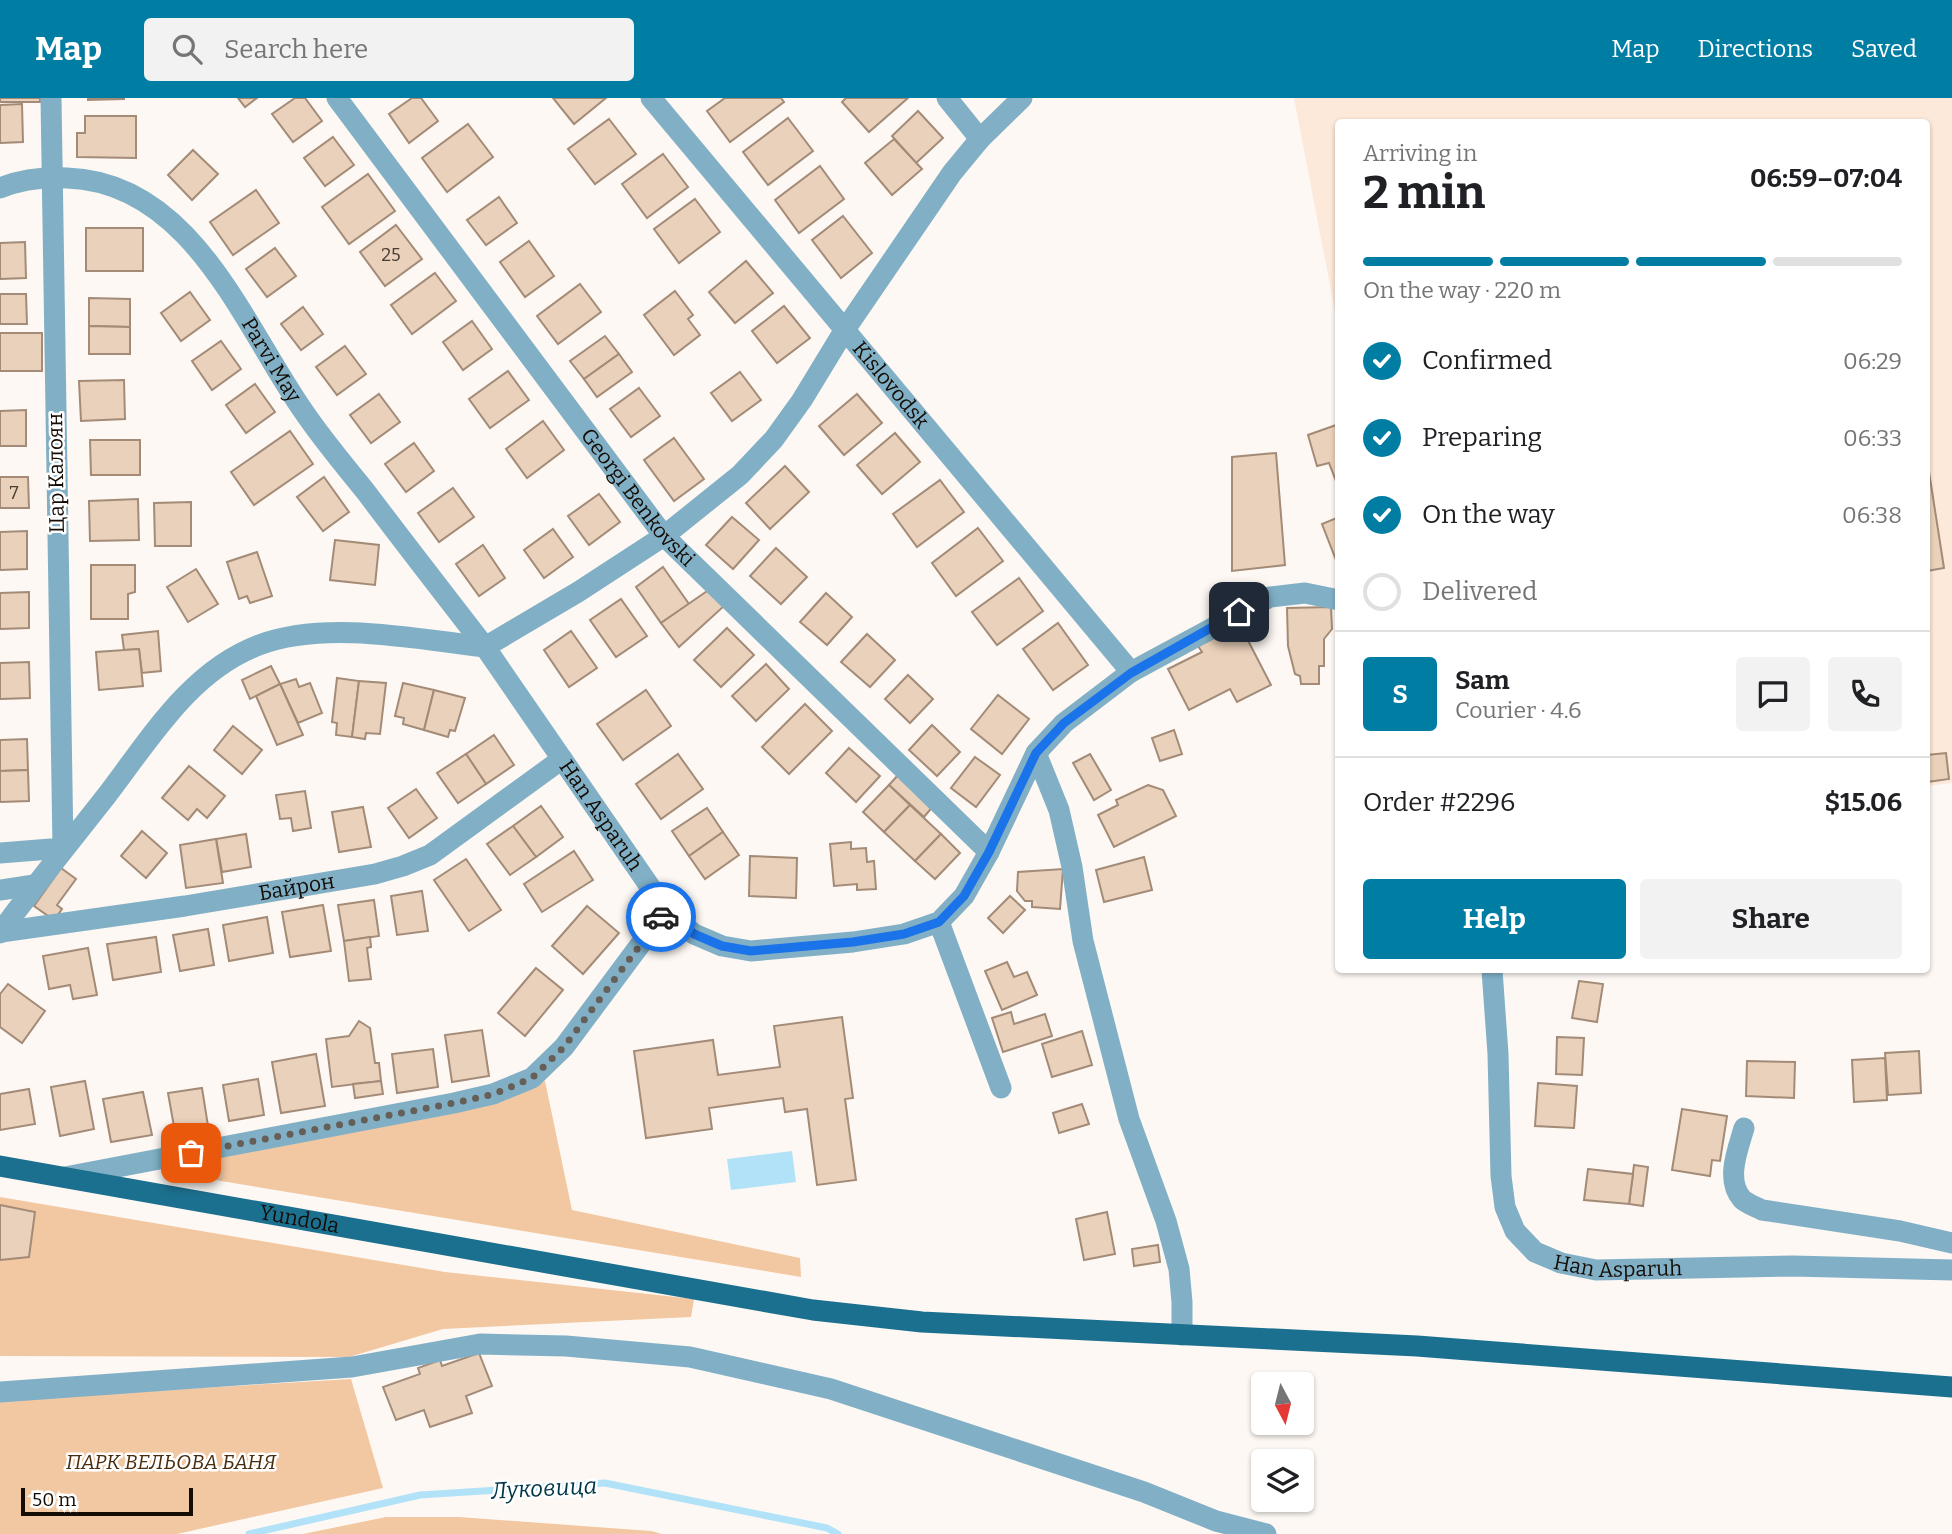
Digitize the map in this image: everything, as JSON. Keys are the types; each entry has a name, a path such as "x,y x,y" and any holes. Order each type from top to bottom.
{"main road":[{"name":"Yundola","path":"0,1166 813,1310 922,1322 1417,1346 1952,1387"}],"street":[{"name":"Цар Калоян","path":"51,98 63,848"},
{"name":"Georgi Benkovski","path":"337,98 664,536 989,852"},
{"name":"Kislovodsk","path":"651,98 1131,673"},
{"path":"947,98 981,139"},
{"path":"1,932 63,848 189,689 221,664 260,644 307,634 358,633 485,647 578,592 664,536 740,475 774,439 802,400 844,331 952,173 1022,98"},
{"name":"Parvi May","path":"0,188 17,181 51,177 88,178 121,188 149,203 179,227 210,265 304,412 485,647"},
{"name":"Han Asparuh","path":"485,647 666,910 694,934 722,946 751,951 853,942 904,934 939,922 964,896 989,852 1036,753 1064,723 1131,673 1270,597 1305,593 1335,599"},
{"path":"1036,753 1059,810 1091,977 1129,1119 1166,1221 1179,1269 1182,1335"},
{"name":"Байрон","path":"1,932 185,906 375,874 403,866 430,855 562,759"},
{"path":"0,853 63,848"},
{"path":"0,890 34,886"},
{"path":"60,1178 454,1103 494,1094 532,1078 564,1047 666,910"},
{"path":"939,922 1001,1087"},
{"name":"Han Asparuh","path":"1492,973 1501,1176 1505,1207 1515,1231 1535,1252 1561,1263 1596,1270 1793,1266 1952,1270"},
{"path":"1744,1128 1734,1161 1735,1186 1743,1200 1762,1210 1900,1231 1952,1243"},
{"path":"0,1392 352,1367 480,1344 566,1346 690,1357 831,1389 1144,1492 1216,1521 1266,1534"}],"shaded area":[{"path":"1294,98 1952,98 1952,783 1930,786 1930,119 1335,119 1335,311"}],"green space":[{"path":"545,1081 572,1210 800,1258 801,1277 197,1177 193,1154 505,1096"},
{"path":"0,1197 445,1272 694,1299 691,1317 443,1329 349,1357 0,1356"},
{"name":"ПАРК ВЕЛЬОВА БАНЯ","path":"351,1379 383,1488 177,1534 0,1534 0,1400"},
{"path":"386,1517 459,1517 662,1534 303,1534"}],"water":[{"path":"792,1151 796,1182 731,1190 727,1159"}],"building":[{"path":"0,98 40,98 40,102 0,102"},
{"path":"124,98 124,99 88,100"},
{"path":"238,98 257,98 245,107"},
{"path":"295,98 305,98 322,121 293,142 272,114"},
{"path":"412,98 421,98 438,121 409,143 389,114"},
{"path":"553,98 606,98 574,124"},
{"path":"725,98 781,98 784,102 730,142 707,111"},
{"path":"846,98 908,98 869,132 842,102"},
{"path":"22,104 23,142 0,143 0,105"},
{"path":"918,111 943,138 916,163 892,136"},
{"path":"85,116 136,116 136,158 77,157 77,133 85,133"},
{"path":"788,118 813,151 768,185 743,152"},
{"path":"609,119 636,154 595,184 568,149"},
{"path":"468,124 493,157 447,192 422,158"},
{"path":"333,137 354,165 325,186 304,158"},
{"path":"894,139 922,169 892,195 865,163"},
{"path":"193,150 218,174 192,200 168,175"},
{"path":"663,154 688,187 647,218 622,184"},
{"path":"820,166 844,199 799,233 775,200"},
{"path":"368,174 395,211 349,244 322,207"},
{"path":"256,190 279,223 233,255 210,222"},
{"path":"499,197 517,223 486,245 467,220"},
{"path":"695,199 720,232 679,263 654,229"},
{"path":"843,216 872,253 841,278 812,240"},
{"path":"396,225 422,259 385,286 360,252"},
{"path":"86,228 143,228 143,271 86,271"},
{"path":"529,241 554,276 525,297 500,262"},
{"path":"25,242 26,278 0,279 0,243"},
{"path":"275,248 296,276 267,297 246,269"},
{"path":"746,261 773,293 735,323 709,292"},
{"path":"435,273 456,301 412,334 391,305"},
{"path":"580,284 601,312 558,344 537,316"},
{"path":"675,291 693,315 688,319 700,335 674,355 644,315"},
{"path":"190,292 210,320 181,341 161,313"},
{"path":"0,294 26,294 27,324 0,324"},
{"path":"89,298 130,299 130,327 89,326"},
{"path":"784,306 810,338 777,363 752,331"},
{"path":"303,307 323,334 301,350 281,324"},
{"path":"472,321 492,349 463,370 443,342"},
{"path":"89,326 130,327 130,354 89,354"},
{"path":"0,333 42,333 42,371 0,371"},
{"path":"605,336 619,354 584,379 570,361"},
{"path":"221,341 241,369 212,390 192,361"},
{"path":"345,346 366,374 337,395 316,367"},
{"path":"619,354 632,372 597,397 584,379"},
{"path":"508,371 529,400 490,428 469,399"},
{"path":"740,372 761,400 732,421 711,393"},
{"path":"124,380 125,419 81,421 79,381"},
{"path":"255,384 275,412 246,433 226,405"},
{"path":"639,388 660,416 631,437 610,409"},
{"path":"379,394 400,422 371,443 350,415"},
{"path":"857,394 882,423 844,455 819,426"},
{"path":"26,410 26,446 0,446 0,411"},
{"path":"543,421 564,450 527,478 506,449"},
{"path":"1335,425 1335,479 1329,463 1317,466 1308,435"},
{"path":"290,431 313,464 254,505 231,472"},
{"path":"895,433 920,462 882,494 857,465"},
{"path":"674,438 704,479 674,501 644,460"},
{"path":"90,440 140,440 140,475 91,475"},
{"path":"414,443 434,471 406,492 385,464"},
{"path":"1276,453 1285,565 1232,571 1232,457"},
{"path":"785,466 809,492 770,529 746,503"},
{"path":"0,477 28,477 29,508 0,508"},
{"path":"324,477 349,512 323,531 297,497"},
{"path":"1930,478 1944,568 1930,570"},
{"path":"940,480 964,512 917,547 893,514"},
{"path":"453,488 474,517 439,542 418,513"},
{"path":"599,494 620,522 589,545 568,516"},
{"path":"138,499 139,540 90,541 89,501"},
{"path":"191,502 191,546 155,546 154,503"},
{"path":"732,517 759,540 733,569 706,545"},
{"path":"1335,519 1335,557 1322,524"},
{"path":"978,528 1003,561 956,596 932,563"},
{"path":"553,529 573,557 544,578 524,550"},
{"path":"27,531 27,569 0,570 0,532"},
{"path":"335,540 379,545 375,585 330,580"},
{"path":"483,545 505,578 479,596 456,564"},
{"path":"776,548 807,577 781,604 750,576"},
{"path":"257,552 272,596 250,603 247,596 239,599 227,562"},
{"path":"91,565 135,565 135,592 128,594 128,619 91,619"},
{"path":"663,567 689,604 661,623 636,587"},
{"path":"196,569 218,604 188,622 167,587"},
{"path":"1019,578 1043,611 997,645 972,612"},
{"path":"710,589 724,606 679,647 661,623"},
{"path":"29,592 29,628 0,629 0,593"},
{"path":"826,593 852,617 827,645 800,622"},
{"path":"621,599 647,636 616,657 590,620"},
{"path":"1331,607 1332,629 1324,639 1324,666 1319,666 1319,684 1301,684 1300,676 1295,674 1288,646 1287,608"},
{"path":"1058,623 1088,665 1053,690 1023,649"},
{"path":"1240,625 1271,685 1237,702 1230,689 1189,710 1168,669 1202,652 1198,646"},
{"path":"727,628 754,655 721,687 694,660"},
{"path":"158,631 161,671 142,673 139,649 124,650 122,635"},
{"path":"571,631 597,668 569,687 544,650"},
{"path":"867,634 895,660 870,687 841,662"},
{"path":"139,649 143,686 99,690 96,652"},
{"path":"29,662 30,698 0,699 0,663"},
{"path":"766,664 789,689 756,721 732,696"},
{"path":"271,666 280,684 250,699 242,680"},
{"path":"908,675 933,699 910,723 885,699"},
{"path":"337,678 359,681 352,737 336,735 337,723 332,722"},
{"path":"296,679 299,687 310,683 322,713 298,723 280,684"},
{"path":"359,681 386,683 380,734 366,733 365,739 352,737"},
{"path":"403,683 434,690 424,730 403,724 404,718 395,716"},
{"path":"280,684 303,735 277,745 256,696"},
{"path":"434,690 465,698 455,731 450,730 448,737 424,730"},
{"path":"646,690 671,726 623,760 597,724"},
{"path":"998,695 1029,719 1002,754 971,729"},
{"path":"805,704 832,731 789,774 762,747"},
{"path":"932,725 960,752 937,776 909,750"},
{"path":"233,726 262,750 242,774 214,750"},
{"path":"1174,730 1182,754 1160,761 1152,738"},
{"path":"494,735 514,765 486,784 466,754"},
{"path":"27,739 28,770 0,771 0,740"},
{"path":"849,748 880,776 856,802 826,773"},
{"path":"1946,753 1949,779 1930,782 1930,755"},
{"path":"466,754 486,784 458,803 437,773"},
{"path":"678,754 703,789 661,819 636,784"},
{"path":"1090,754 1111,790 1094,800 1073,763"},
{"path":"975,757 1000,775 976,807 951,788"},
{"path":"189,766 225,796 207,818 197,809 188,820 162,798"},
{"path":"28,770 29,801 0,802 0,771"},
{"path":"899,774 934,805 924,817 889,785"},
{"path":"889,785 910,805 884,832 863,812"},
{"path":"1148,785 1163,790 1176,816 1114,847 1098,815 1118,805 1116,800"},
{"path":"416,789 437,818 409,838 388,808"},
{"path":"305,791 311,828 293,831 291,818 280,819 276,795"},
{"path":"910,805 941,834 915,861 884,832"},
{"path":"541,806 563,837 536,857 513,826"},
{"path":"363,807 371,847 339,852 332,812"},
{"path":"707,808 723,832 689,856 672,831"},
{"path":"513,826 536,857 510,875 487,844"},
{"path":"142,831 167,853 146,878 121,856"},
{"path":"723,832 739,855 705,879 689,856"},
{"path":"246,834 251,867 222,872 216,839"},
{"path":"941,834 960,853 935,879 915,861"},
{"path":"216,839 223,883 186,888 180,845"},
{"path":"851,842 851,849 866,848 867,862 874,861 876,889 857,890 857,884 834,886 830,844"},
{"path":"574,851 593,880 542,912 524,884"},
{"path":"750,856 797,858 796,898 749,896"},
{"path":"1144,857 1152,890 1104,902 1096,870"},
{"path":"466,859 501,910 469,931 434,880"},
{"path":"61,868 76,879 57,905 62,909 54,920 34,906"},
{"path":"1063,869 1060,909 1032,907 1032,901 1025,901 1017,891 1018,872"},
{"path":"422,891 428,931 397,935 391,896"},
{"path":"1010,896 1025,910 1003,933 988,918"},
{"path":"374,900 379,936 344,941 338,905"},
{"path":"323,905 331,951 290,957 282,912"},
{"path":"587,906 619,933 583,974 552,946"},
{"path":"267,917 273,953 229,961 223,925"},
{"path":"208,929 214,965 180,971 173,935"},
{"path":"156,937 161,972 113,980 107,944"},
{"path":"370,937 371,947 367,948 371,979 349,981 344,941"},
{"path":"88,948 97,995 73,999 70,985 49,989 43,956"},
{"path":"1007,962 1014,977 1027,972 1037,995 1002,1010 985,971"},
{"path":"536,968 563,990 525,1036 498,1013"},
{"path":"1579,981 1603,984 1597,1022 1572,1018"},
{"path":"8,984 45,1011 22,1043 0,1027 0,994"},
{"path":"1011,1012 1014,1024 1045,1014 1052,1036 1003,1052 992,1018"},
{"path":"842,1017 853,1098 845,1099 856,1180 817,1185 807,1109 785,1112 783,1098 709,1108 712,1129 646,1138 634,1051 713,1040 718,1075 780,1067 774,1026"},
{"path":"359,1021 370,1028 375,1063 379,1063 381,1081 332,1087 326,1039 349,1036"},
{"path":"482,1030 489,1076 452,1082 445,1035"},
{"path":"1082,1031 1092,1065 1052,1077 1042,1044"},
{"path":"1557,1037 1584,1038 1582,1075 1556,1074"},
{"path":"433,1049 438,1087 397,1093 392,1054"},
{"path":"1919,1051 1921,1093 1888,1095 1885,1053"},
{"path":"316,1054 325,1106 281,1113 272,1062"},
{"path":"1885,1058 1887,1100 1854,1102 1852,1060"},
{"path":"1747,1061 1795,1062 1794,1098 1746,1096"},
{"path":"258,1079 264,1115 229,1121 223,1085"},
{"path":"85,1081 94,1129 60,1136 51,1087"},
{"path":"381,1081 383,1094 355,1098 353,1084"},
{"path":"1538,1083 1577,1086 1574,1128 1535,1126"},
{"path":"202,1088 208,1126 175,1132 168,1093"},
{"path":"29,1089 35,1124 0,1130 0,1094"},
{"path":"143,1092 152,1135 111,1142 103,1099"},
{"path":"1082,1104 1089,1124 1059,1133 1053,1113"},
{"path":"1682,1109 1727,1116 1720,1161 1712,1160 1710,1176 1672,1170"},
{"path":"1634,1165 1648,1167 1643,1206 1629,1204"},
{"path":"1588,1169 1633,1174 1629,1204 1584,1200"},
{"path":"0,1205 35,1212 29,1257 0,1260"},
{"path":"1107,1212 1115,1254 1084,1260 1076,1219"},
{"path":"1158,1245 1160,1262 1134,1266 1132,1249"},
{"path":"479,1353 492,1386 466,1396 472,1413 430,1427 424,1410 396,1420 383,1387 420,1374 418,1368 440,1360 442,1366"}],"waterway":[{"name":"Луковица","path":"249,1534 420,1495 605,1483 827,1528 838,1534"}],"way so far":[{"path":"191,1153 454,1103 494,1094 532,1078 564,1047 661,917"}],"route":[{"path":"661,917 666,910 694,934 722,946 751,951 789,950 853,942 904,934 939,922 964,896 989,852 1036,753 1064,723 1131,673 1239,612"}]}
